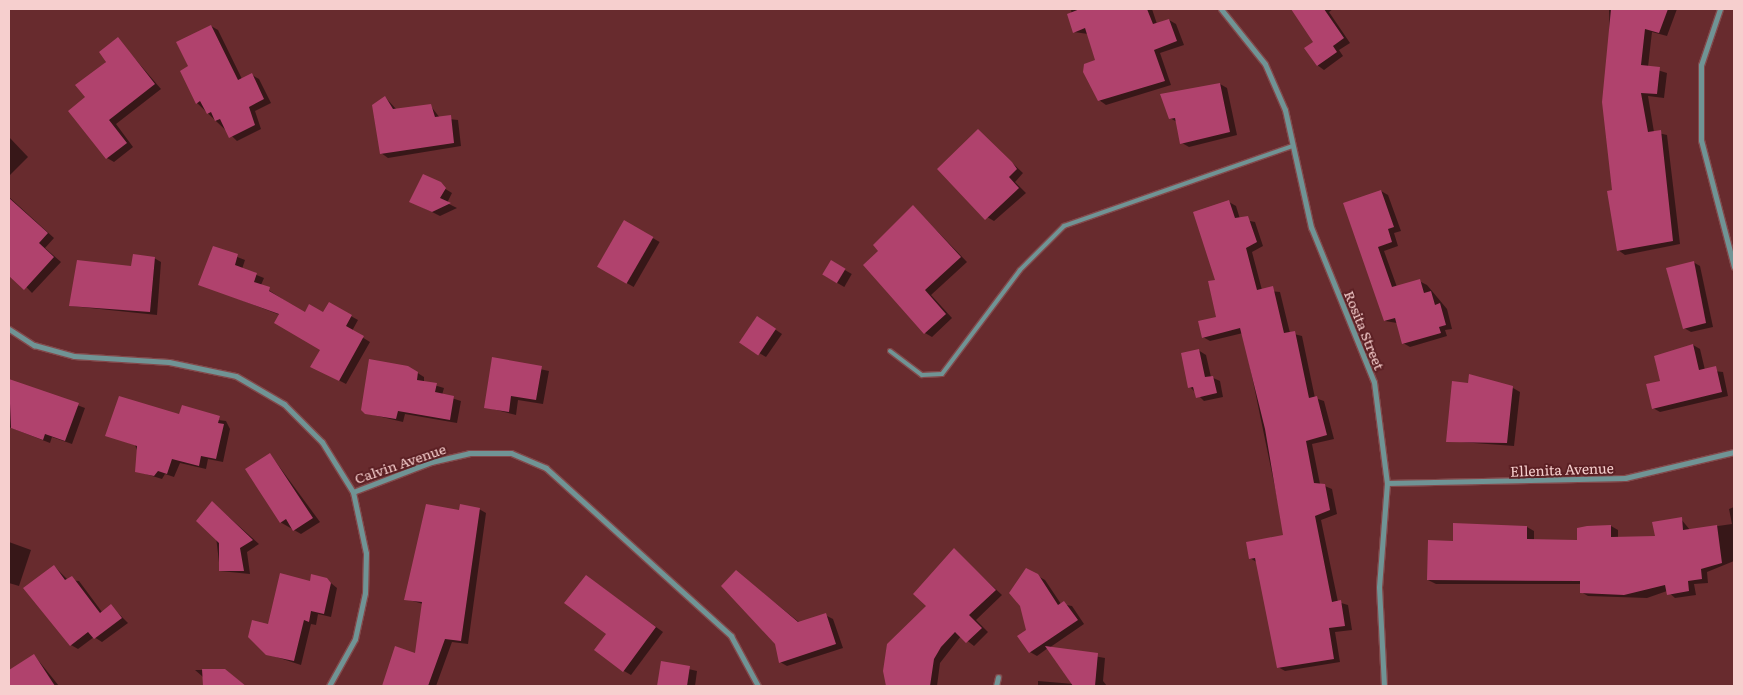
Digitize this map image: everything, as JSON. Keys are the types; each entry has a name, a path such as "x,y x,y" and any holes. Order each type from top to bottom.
{"street":[{"name":"Rosita Street","path":"1221,9 1265,64 1285,110 1311,227 1374,382 1387,483 1380,587 1384,686"},
{"path":"1720,9 1701,65 1701,140 1734,267"},
{"name":"Calvin Avenue","path":"9,329 34,344 74,356 169,362 236,376 284,404 322,442 353,492 431,462 469,453 511,452 546,468 731,636 758,686"},
{"name":"Ellenita Avenue","path":"1387,483 1625,478 1734,452"},
{"path":"329,686 355,639 365,593 366,553 353,492"},
{"path":"996,686 998,677"}],"lane":[{"path":"890,351 922,375 942,374 1020,270 1064,226 1292,146"}],"building":[{"path":"1080,9 1147,9 1153,24 1169,19 1177,41 1154,50 1165,81 1098,101 1083,72 1084,64 1095,60 1085,28 1073,33 1067,14"},
{"path":"1291,9 1324,9 1344,38 1333,46 1337,52 1317,66 1304,48 1313,42"},
{"path":"1611,9 1668,9 1659,33 1645,29 1641,65 1660,67 1657,94 1641,93 1648,132 1661,130 1673,241 1617,251 1607,191 1612,190 1602,102"},
{"path":"211,25 238,80 252,73 264,99 249,107 255,125 229,138 220,119 215,121 211,112 207,114 200,101 196,104 180,71 188,66 176,42"},
{"path":"118,37 155,84 109,120 127,143 106,159 68,111 85,97 75,85 106,62 99,52"},
{"path":"1220,83 1230,132 1180,144 1175,118 1169,119 1160,94"},
{"path":"385,96 393,109 431,104 435,117 451,115 454,143 380,154 372,105"},
{"path":"978,129 1017,169 1009,177 1019,188 985,220 937,169"},
{"path":"423,174 441,182 446,188 440,198 451,203 432,212 409,202"},
{"path":"1381,190 1394,227 1388,229 1392,242 1378,247 1392,287 1420,279 1424,293 1431,291 1435,305 1440,303 1446,325 1439,327 1441,333 1402,344 1395,318 1384,321 1343,203"},
{"path":"9,198 48,233 39,243 54,257 24,290 9,276"},
{"path":"1229,200 1235,218 1248,216 1257,242 1246,248 1257,290 1273,286 1284,333 1295,331 1309,398 1317,396 1327,435 1306,441 1314,483 1325,484 1330,510 1315,516 1332,602 1341,600 1345,626 1329,628 1334,659 1277,668 1255,558 1249,559 1246,542 1283,535 1265,429 1240,328 1202,338 1198,321 1216,317 1208,281 1215,280 1193,212"},
{"path":"913,205 961,257 925,290 946,314 924,334 863,265 878,251 873,245"},
{"path":"624,220 653,237 626,284 597,267"},
{"path":"213,246 238,254 235,265 257,273 254,282 270,287 269,291 305,312 309,304 323,312 329,302 352,315 346,326 364,336 339,381 310,367 320,350 274,323 279,314 198,285"},
{"path":"133,254 155,257 150,312 69,306 77,260 131,266"},
{"path":"831,260 846,269 837,283 822,275"},
{"path":"1694,261 1706,323 1683,329 1666,268"},
{"path":"757,316 776,329 758,355 739,343"},
{"path":"1693,344 1699,370 1716,366 1722,392 1652,409 1646,384 1660,381 1654,356"},
{"path":"1199,349 1205,377 1213,376 1217,393 1196,398 1193,387 1188,388 1181,353"},
{"path":"492,357 542,366 536,400 511,396 509,412 484,408"},
{"path":"369,359 408,366 418,372 417,380 437,383 435,392 454,396 450,420 398,411 396,419 365,414 361,410"},
{"path":"1469,374 1513,386 1507,443 1446,442 1452,381 1468,383"},
{"path":"9,379 79,403 65,441 45,434 43,440 11,428"},
{"path":"119,396 179,414 182,405 220,416 218,423 224,424 216,459 201,456 199,466 172,459 167,474 158,471 154,476 135,472 137,446 105,436"},
{"path":"270,453 313,518 293,531 286,519 280,523 245,469"},
{"path":"212,501 253,540 240,548 244,571 219,571 219,543 196,521"},
{"path":"426,504 459,510 460,504 480,508 461,641 445,639 428,686 382,686 395,646 415,653 422,602 404,600"},
{"path":"1682,517 1683,530 1717,525 1722,563 1701,569 1702,579 1688,581 1689,591 1667,595 1665,585 1624,595 1580,593 1580,581 1427,580 1428,540 1453,541 1453,523 1527,526 1527,539 1577,540 1577,528 1587,526 1611,525 1611,537 1655,536 1652,522"},
{"path":"954,548 996,590 969,615 982,628 966,643 955,632 941,647 934,659 930,686 886,686 883,671 887,644 926,606 913,594"},
{"path":"54,565 65,580 72,576 100,613 111,604 122,618 94,639 88,632 70,646 23,588"},
{"path":"1026,568 1038,574 1058,605 1064,601 1078,620 1029,653 1017,636 1026,630 1020,606 1009,593"},
{"path":"736,570 798,622 826,613 836,644 779,663 775,644 721,586"},
{"path":"280,573 310,581 311,574 327,578 331,583 324,614 311,611 309,622 304,620 294,661 266,655 248,637 252,620 268,624"},
{"path":"586,575 656,627 623,672 594,650 606,634 564,603"},
{"path":"1045,646 1098,653 1095,686 1073,686"},
{"path":"34,654 55,686 9,686 9,670"},
{"path":"661,661 690,666 687,686 657,686"},
{"path":"202,669 225,669 246,686 203,686"}]}
